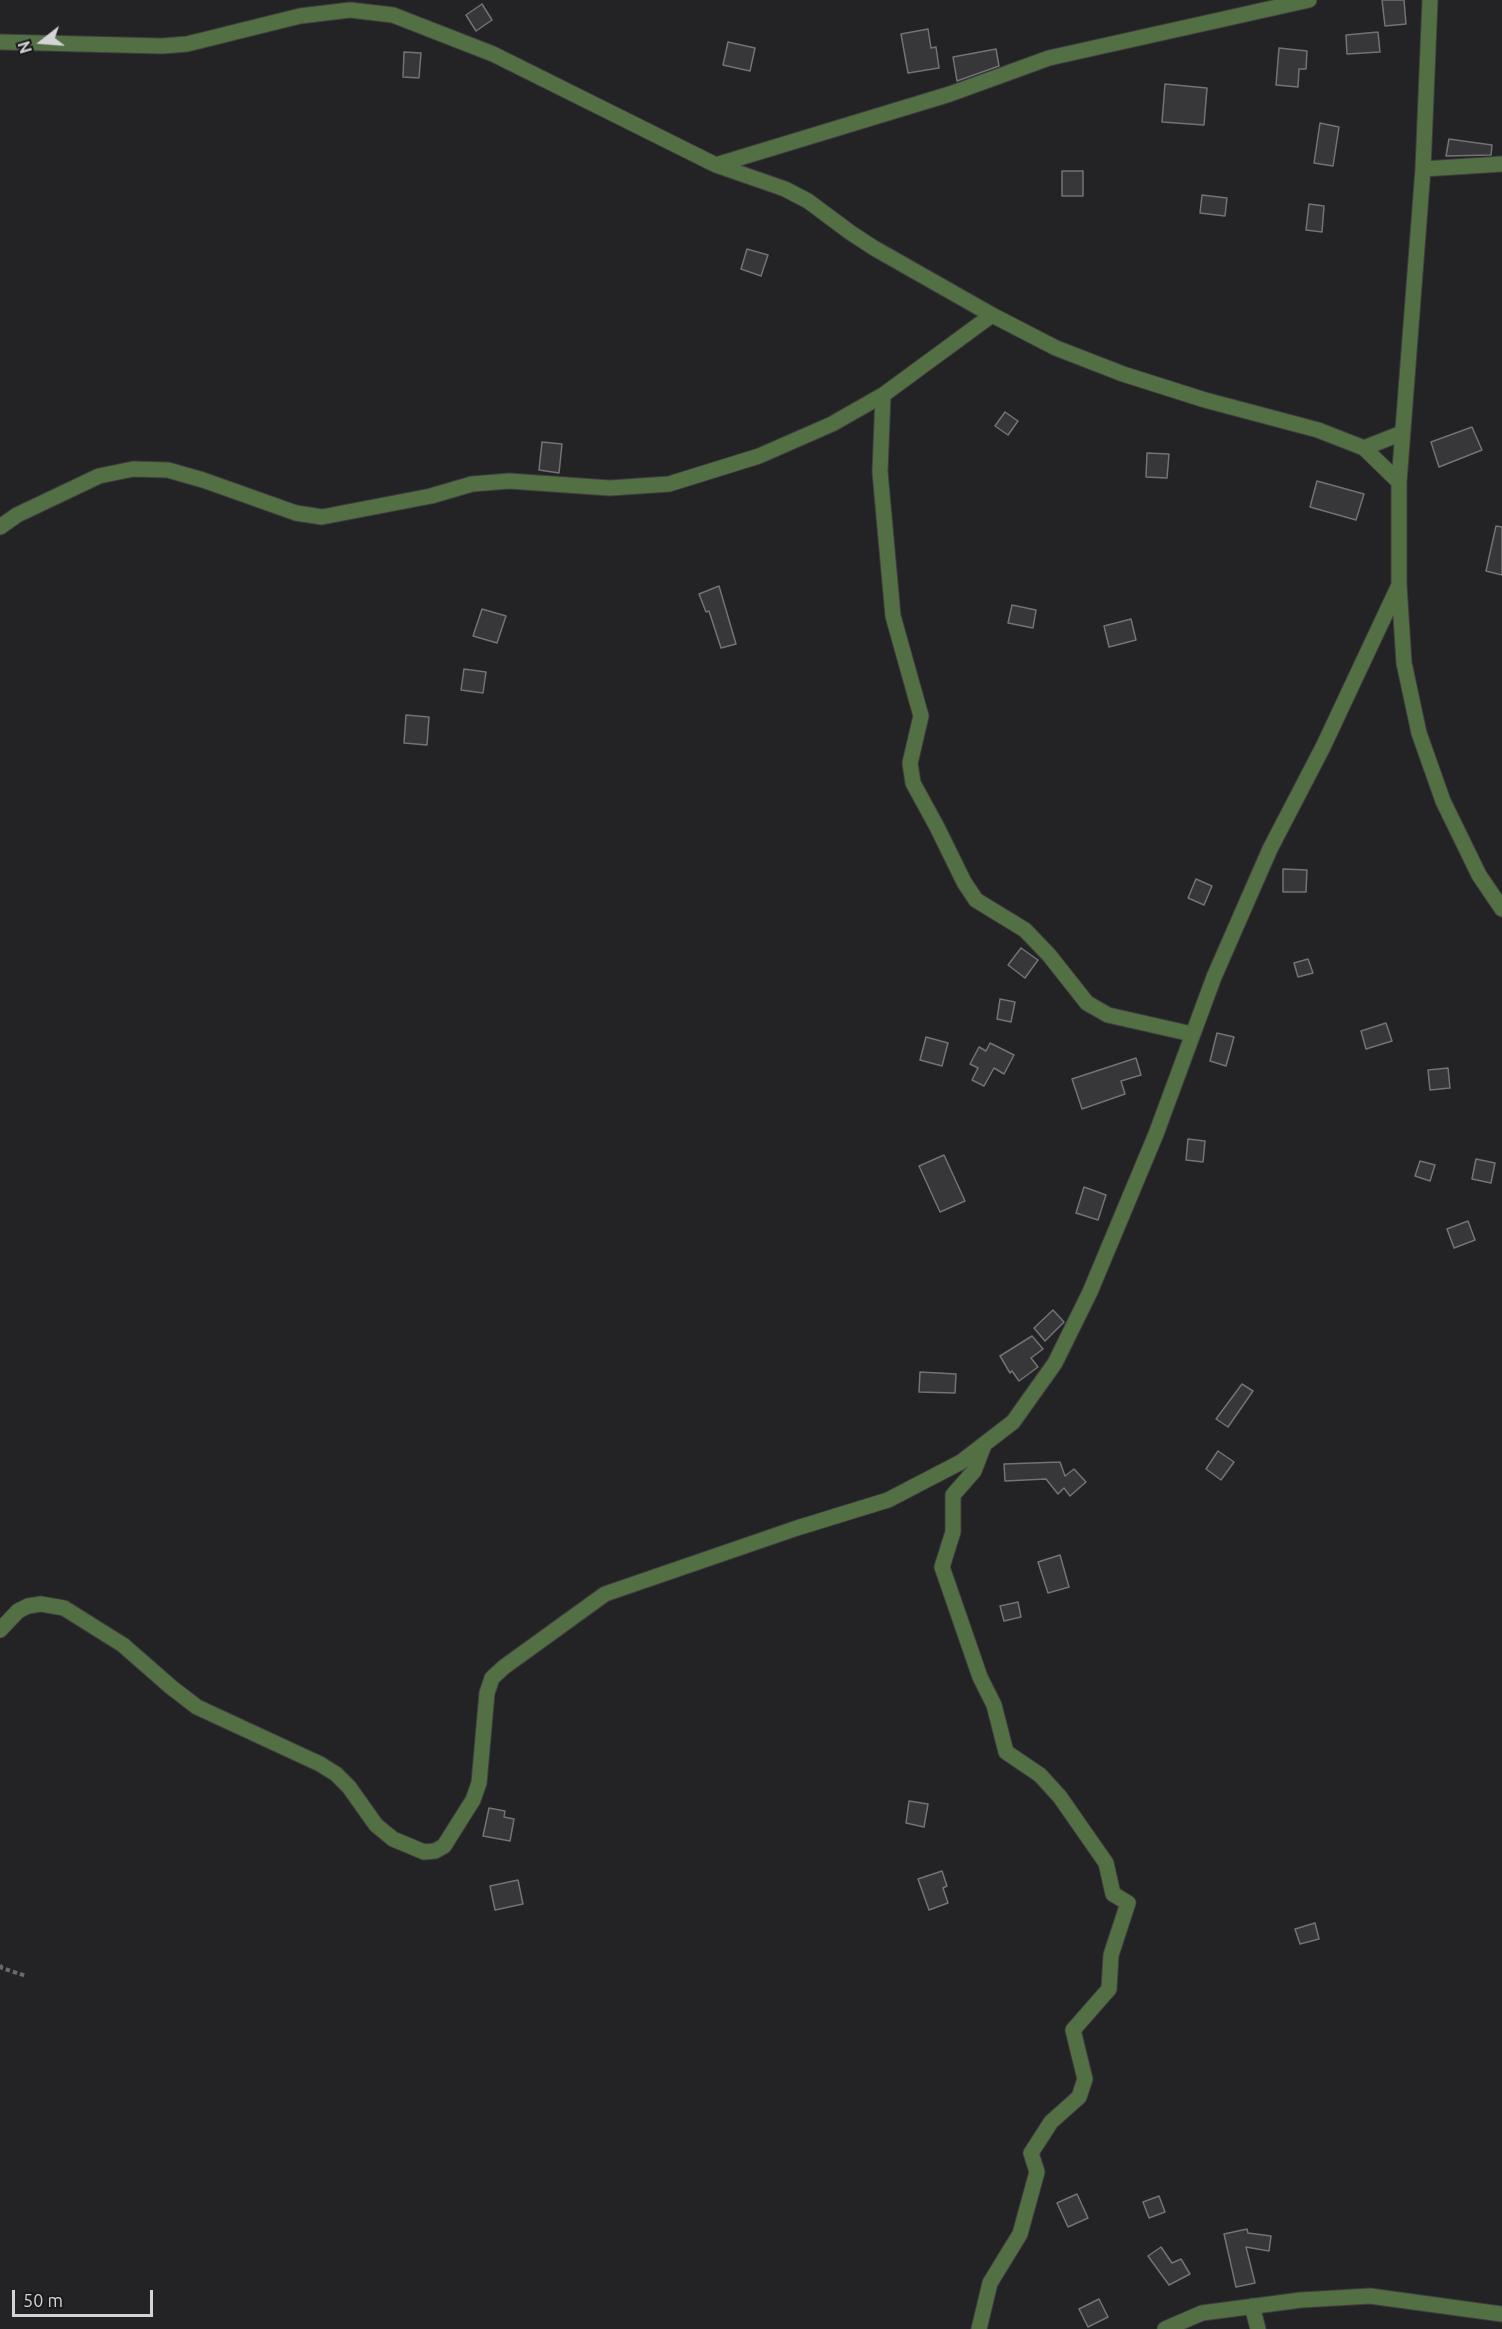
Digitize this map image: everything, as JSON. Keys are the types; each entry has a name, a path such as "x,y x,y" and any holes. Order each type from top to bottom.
{"street":[{"path":"716,165 950,94 1049,58 1310,0"},
{"path":"1430,0 1423,169 1399,482 1399,585 1404,663 1419,733 1443,801 1479,874 1502,909"},
{"path":"0,42 162,46 187,44 300,16 351,10 393,15 493,54 716,165 785,189 808,201 851,233 992,315 1056,348 1123,374 1205,400 1318,430 1364,448 1399,482"},
{"path":"1423,169 1502,164"},
{"path":"0,528 17,514 99,476 133,469 168,470 296,513 322,517 431,496 472,484 509,481 610,488 669,484 759,456 832,424 883,395 992,315"},
{"path":"883,395 880,472 892,616 921,716 910,763 913,783 964,882 976,900 1025,930 1049,955 1087,1003 1108,1015 1192,1034"},
{"path":"1364,448 1402,433"},
{"path":"0,1630 18,1611 28,1606 41,1604 64,1608 123,1645 197,1707 320,1764 336,1774 349,1787 376,1825 393,1839 424,1852 435,1851 444,1846 473,1800 479,1783 487,1693 492,1678 521,1654 605,1594 797,1528 888,1500 962,1462 1012,1422 1054,1363 1090,1292 1156,1134 1214,977 1270,849 1323,747 1399,585"},
{"path":"979,2329 990,2283 1020,2234 1036,2172 1031,2153 1051,2122 1078,2097 1084,2079 1073,2030 1109,1989 1111,1955 1128,1903 1113,1894 1106,1863 1060,1797 1040,1774 1006,1752 994,1705 980,1677 942,1567 952,1532 953,1495 974,1471 984,1444"},
{"path":"1165,2329 1202,2313 1301,2300 1370,2296 1502,2314"},
{"path":"1252,2306 1258,2329"}],"path":[{"path":"0,1965 2,1968 26,1976"}],"building":[{"path":"1382,0 1404,0 1406,24 1385,26"},
{"path":"482,4 492,20 476,31 466,15"},
{"path":"928,29 931,48 936,47 939,68 908,73 901,34"},
{"path":"1378,32 1380,52 1347,54 1346,35"},
{"path":"728,42 755,48 750,71 723,65"},
{"path":"1279,48 1307,51 1306,69 1299,69 1298,87 1276,85"},
{"path":"996,49 999,66 957,81 953,57"},
{"path":"404,52 421,53 419,78 403,77"},
{"path":"1165,84 1207,88 1204,125 1162,122"},
{"path":"1320,123 1339,127 1333,166 1314,163"},
{"path":"1449,139 1492,145 1491,155 1446,156"},
{"path":"1062,171 1083,171 1083,196 1062,196"},
{"path":"1202,195 1227,198 1225,216 1200,213"},
{"path":"1309,204 1324,206 1322,232 1306,230"},
{"path":"747,249 768,255 761,276 741,269"},
{"path":"1005,412 1018,421 1008,435 995,426"},
{"path":"1472,427 1482,450 1439,467 1431,442"},
{"path":"542,442 562,444 559,473 539,470"},
{"path":"1147,453 1169,454 1167,478 1146,477"},
{"path":"1317,481 1364,494 1356,520 1310,507"},
{"path":"1496,526 1502,527 1502,575 1486,571"},
{"path":"719,586 736,644 721,648 709,611 706,612 699,594"},
{"path":"1012,605 1036,610 1033,628 1008,623"},
{"path":"482,609 506,616 497,643 473,636"},
{"path":"1131,619 1136,640 1109,647 1104,626"},
{"path":"464,669 486,672 483,693 461,690"},
{"path":"406,715 429,717 427,745 404,743"},
{"path":"1283,869 1307,870 1306,892 1283,892"},
{"path":"1196,879 1212,886 1204,905 1188,898"},
{"path":"1021,948 1038,960 1025,978 1008,965"},
{"path":"1308,959 1313,973 1298,977 1294,963"},
{"path":"1000,999 1015,1002 1011,1022 997,1019"},
{"path":"1386,1023 1392,1041 1366,1049 1361,1031"},
{"path":"1217,1033 1234,1037 1226,1066 1210,1061"},
{"path":"926,1037 948,1043 942,1066 920,1060"},
{"path":"990,1043 1014,1055 1004,1074 994,1068 984,1086 972,1080 978,1068 970,1064 979,1047 986,1051"},
{"path":"1136,1058 1141,1075 1121,1081 1125,1094 1082,1109 1072,1079"},
{"path":"1448,1068 1450,1088 1430,1090 1428,1070"},
{"path":"1188,1139 1205,1141 1203,1162 1186,1160"},
{"path":"944,1155 965,1201 940,1212 919,1166"},
{"path":"1476,1159 1495,1163 1491,1183 1472,1179"},
{"path":"1420,1161 1435,1165 1430,1181 1415,1176"},
{"path":"1084,1187 1106,1195 1098,1220 1076,1213"},
{"path":"1468,1221 1475,1240 1454,1248 1447,1229"},
{"path":"1053,1310 1064,1322 1045,1341 1034,1328"},
{"path":"1032,1336 1043,1349 1031,1358 1038,1367 1019,1381 1012,1371 1010,1373 1000,1356"},
{"path":"920,1372 956,1374 955,1393 919,1392"},
{"path":"1242,1384 1253,1391 1228,1427 1216,1419"},
{"path":"1218,1451 1234,1462 1221,1480 1206,1469"},
{"path":"1060,1462 1065,1476 1074,1469 1086,1482 1070,1496 1064,1488 1058,1494 1046,1479 1005,1481 1004,1464"},
{"path":"1060,1555 1069,1587 1048,1593 1038,1562"},
{"path":"1018,1602 1021,1617 1004,1621 1000,1606"},
{"path":"909,1801 928,1804 924,1827 906,1823"},
{"path":"489,1808 505,1811 504,1817 514,1819 510,1841 483,1836"},
{"path":"942,1871 947,1886 943,1888 948,1903 929,1910 918,1879"},
{"path":"518,1880 523,1904 495,1910 490,1886"},
{"path":"1315,1923 1319,1939 1300,1944 1295,1929"},
{"path":"1077,2194 1088,2218 1068,2227 1057,2203"},
{"path":"1159,2196 1165,2212 1149,2218 1143,2202"},
{"path":"1247,2229 1248,2233 1271,2236 1269,2251 1246,2247 1255,2283 1236,2287 1224,2234"},
{"path":"1161,2247 1172,2263 1181,2259 1190,2274 1169,2285 1148,2256"},
{"path":"1099,2299 1108,2317 1088,2327 1079,2309"}]}
